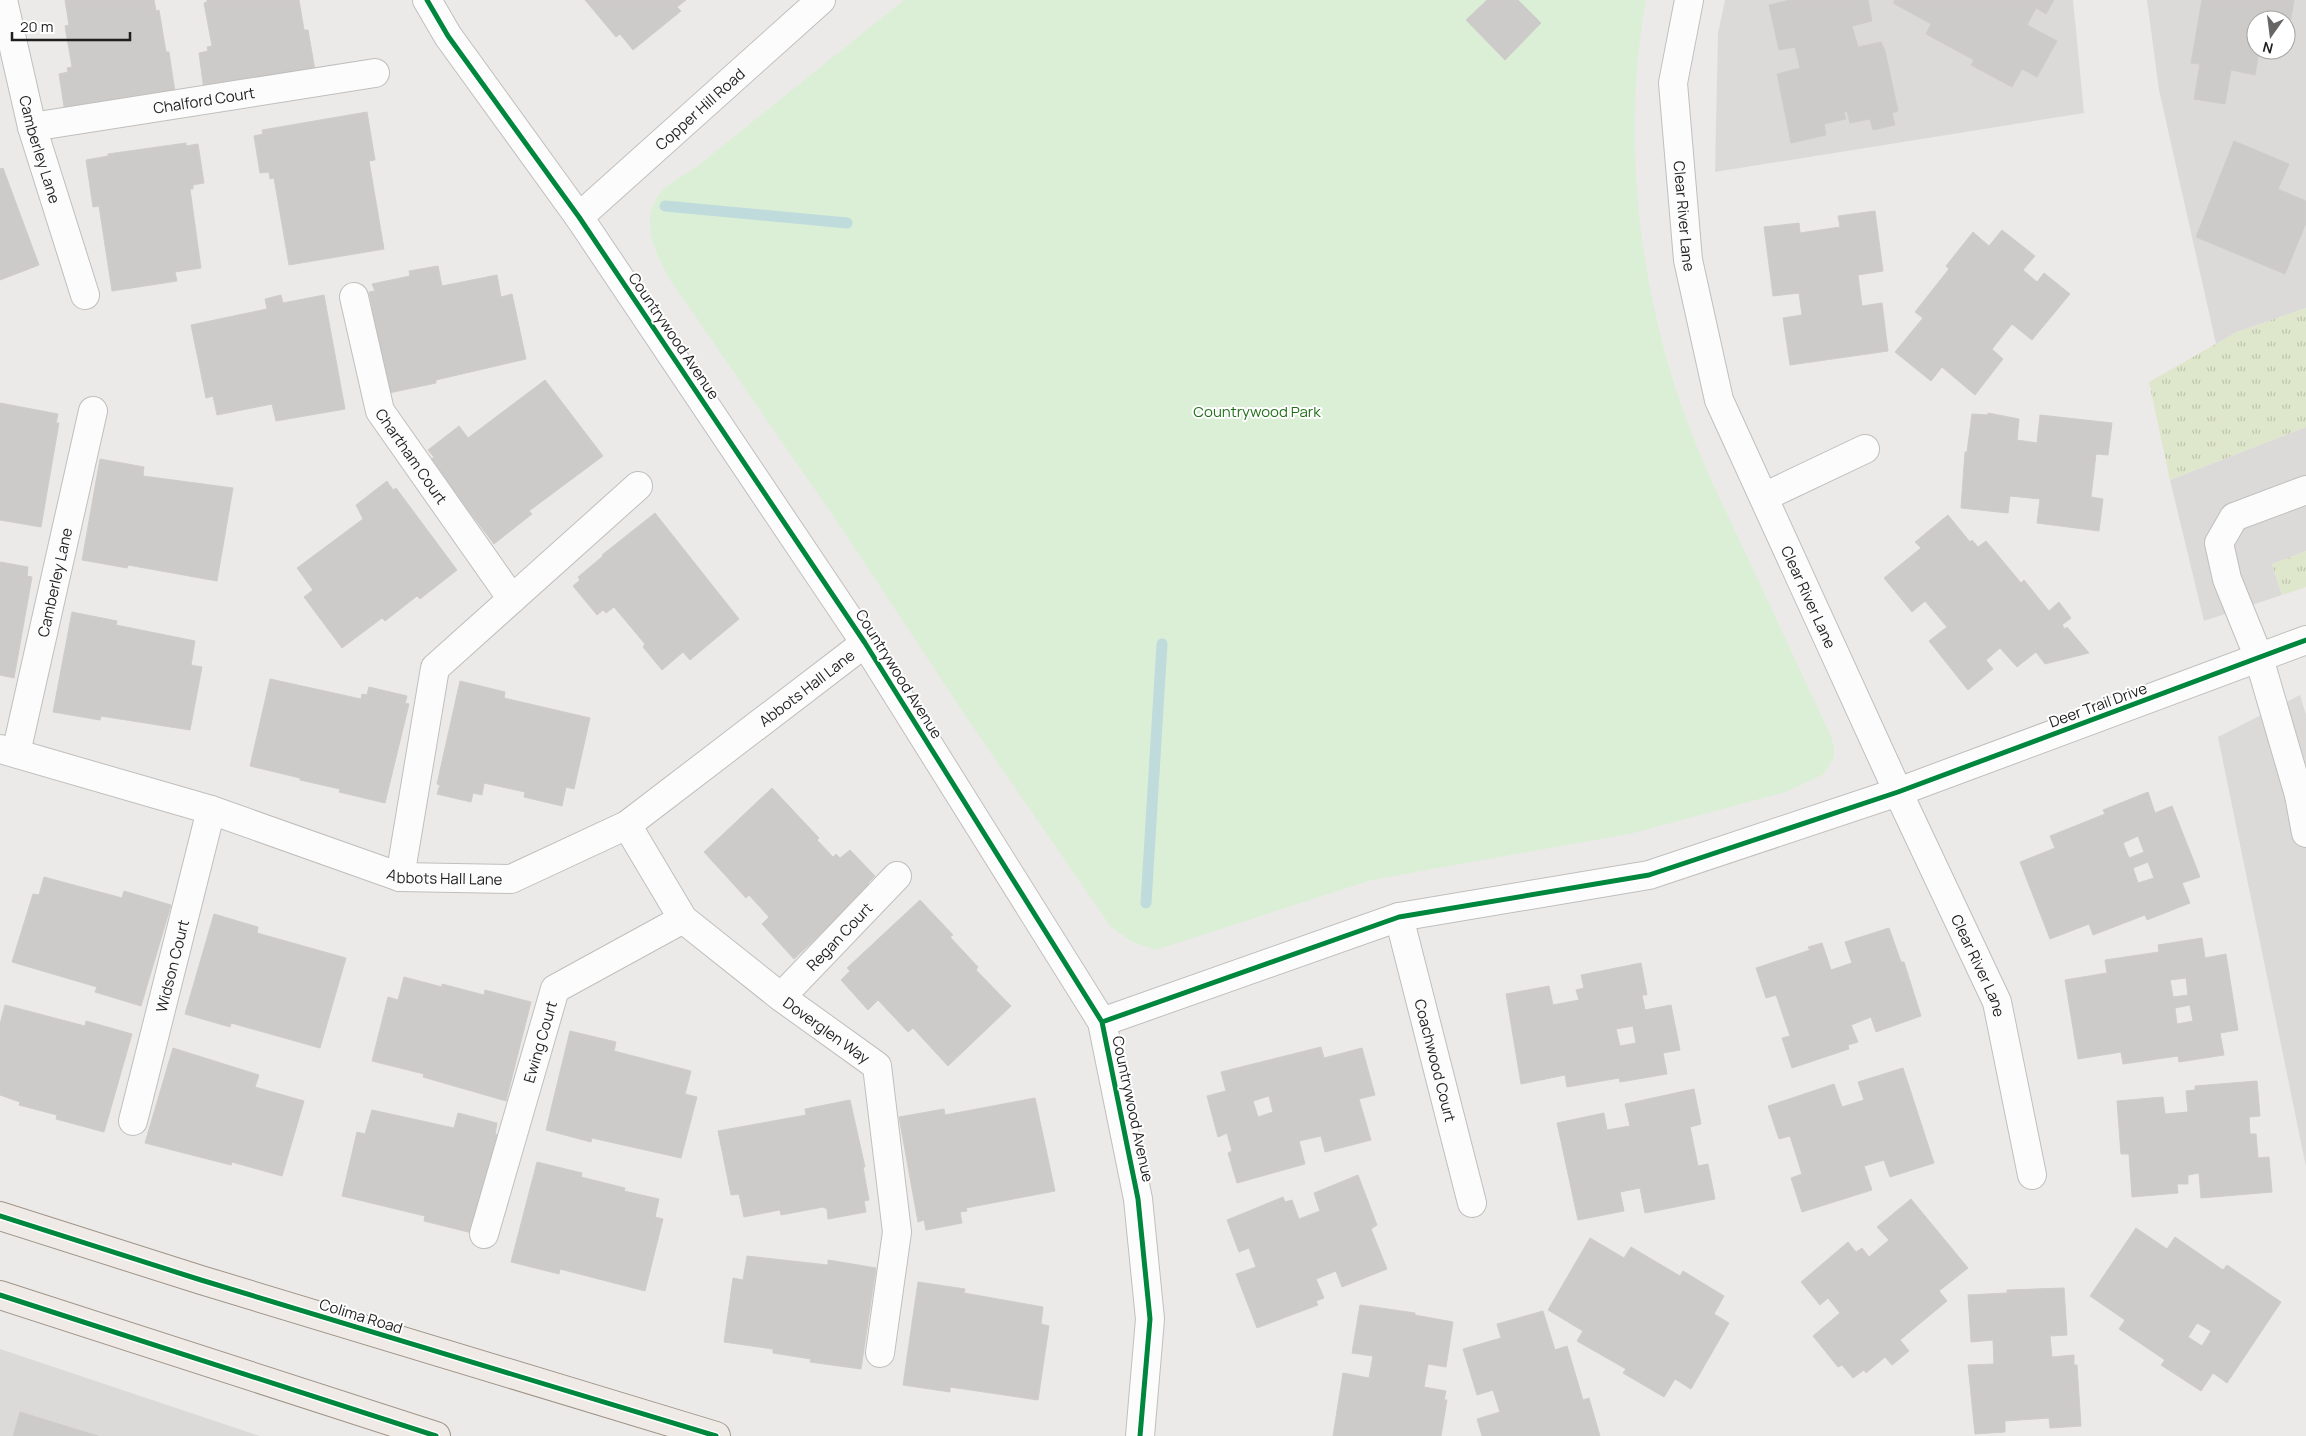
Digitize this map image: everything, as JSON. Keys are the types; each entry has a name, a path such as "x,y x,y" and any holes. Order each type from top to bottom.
{"main road":[{"name":"Colima Road","path":"0,1216 201,1280 716,1436"},
{"path":"0,1294 436,1436"}],"street":[{"name":"Camberley Lane","path":"3,0 32,127 85,295"},
{"name":"Countrywood Avenue","path":"428,0 448,36 579,217 866,643 1102,1022 1138,1199 1150,1319 1140,1436"},
{"name":"Copper Hill Road","path":"579,217 821,0"},
{"name":"Clear River Lane","path":"1689,0 1673,83 1688,260 1719,400 1898,792 1998,1002 2032,1175"},
{"name":"Chalford Court","path":"32,127 375,73"},
{"name":"Chartham Court","path":"354,297 380,411 512,599"},
{"name":"Camberley Lane","path":"8,751 93,411"},
{"path":"1764,497 1865,449"},
{"path":"400,877 435,668 638,486"},
{"path":"2306,490 2234,517 2219,543 2227,579 2259,658 2303,794 2306,833"},
{"name":"Deer Trail Drive","path":"1102,1022 1399,917 1649,875 1898,792 2306,640"},
{"name":"Abbots Hall Lane","path":"8,751 212,810 400,877 511,879 627,825 866,643"},
{"name":"Widson Court","path":"133,1121 212,810"},
{"name":"Doverglen Way","path":"627,825 683,919 781,996 877,1066 897,1232 880,1353"},
{"name":"Regan Court","path":"781,996 897,876"},
{"name":"Coachwood Court","path":"1399,917 1472,1203"},
{"name":"Ewing Court","path":"484,1234 555,989 683,919"}],"shaded area":[{"path":"1725,0 2073,0 2084,113 1715,172 1718,33"},
{"path":"2147,0 2306,0 2306,308 2237,332 2216,344 2159,90"},
{"path":"2306,427 2306,551 2272,564 2282,595 2204,621 2170,480"},
{"path":"2300,695 2306,715 2306,1167 2218,737"},
{"path":"0,1349 260,1436 0,1436"}],"green space":[{"name":"Countrywood Park","path":"904,0 1646,0 1638,54 1635,110 1636,166 1640,222 1648,278 1660,334 1675,387 1700,454 1831,736 1834,757 1824,774 1786,792 1634,833 1372,880 1156,950 1132,942 1111,927 966,717 842,529 668,277 651,235 651,213 654,203 664,188 696,167"},
{"path":"2306,308 2306,427 2170,480 2149,382 2237,332"},
{"path":"2306,551 2306,587 2282,595 2272,564"}],"building":[{"path":"65,0 154,0 156,11 159,10 166,52 169,52 176,99 65,113 59,74 68,72 67,68 72,67 65,26 69,25"},
{"path":"207,0 299,0 304,30 308,30 316,76 204,90 199,53 208,51 207,47 212,46 204,3"},
{"path":"585,0 686,0 677,7 681,11 633,50 620,34 616,37"},
{"path":"1487,0 1518,0 1541,23 1505,60 1466,20"},
{"path":"1790,0 1868,0 1872,21 1852,26 1858,47 1881,42 1885,51 1898,111 1892,113 1895,125 1873,130 1870,119 1850,123 1847,111 1844,112 1846,119 1824,124 1826,135 1791,143 1777,74 1800,68 1795,47 1779,50 1769,5"},
{"path":"1895,0 2054,0 2046,14 2036,8 2027,25 2057,41 2037,77 2022,69 2012,87 1971,65 1974,60 1926,34 1931,24 1893,3"},
{"path":"2202,0 2294,0 2292,10 2246,10 2246,60 2258,60 2255,75 2231,70 2225,104 2194,99 2200,64 2191,63"},
{"path":"367,112 375,160 369,161 384,249 289,265 274,178 270,179 269,172 260,173 254,136 263,134 262,130"},
{"path":"2234,141 2289,164 2278,189 2306,201 2306,223 2285,274 2196,237"},
{"path":"186,143 186,146 198,144 204,183 193,185 193,189 190,189 201,268 175,272 177,281 112,291 99,206 93,207 86,160 108,156 108,154"},
{"path":"3,168 39,265 0,280 0,169"},
{"path":"1875,211 1883,271 1858,275 1862,306 1882,303 1888,351 1790,365 1783,318 1802,315 1799,293 1773,296 1764,227 1799,223 1800,233 1840,227 1838,216"},
{"path":"2002,230 2035,256 2023,270 2037,282 2044,273 2070,294 2032,340 2012,324 1992,349 2003,359 1975,395 1942,367 1931,381 1895,352 1923,318 1915,312 1949,269 1946,266 1973,232 1989,246"},
{"path":"438,266 442,286 497,275 501,297 512,294 526,359 436,380 436,383 389,393 369,292 375,291 372,284 410,276 409,271"},
{"path":"281,295 283,303 324,295 345,409 276,421 272,404 217,415 213,396 206,398 191,325 267,309 265,299"},
{"path":"545,380 603,456 529,511 532,514 494,544 430,460 434,457 428,450 459,426 468,438"},
{"path":"0,403 58,414 56,423 59,423 41,527 0,520"},
{"path":"1988,413 2019,419 2017,440 2037,443 2040,415 2112,423 2108,455 2096,454 2091,497 2103,499 2099,531 2037,523 2040,499 2010,496 2008,513 1961,508 1965,452 1967,452 1972,414 1988,415"},
{"path":"100,459 144,467 143,476 233,488 217,581 128,565 127,568 82,560"},
{"path":"387,481 393,490 396,488 457,570 420,599 417,596 385,621 382,618 342,648 304,597 313,590 297,568 363,519 356,505"},
{"path":"655,513 739,619 690,660 683,652 662,670 643,647 645,644 614,607 606,613 603,610 597,615 573,586 580,580 578,577 602,555"},
{"path":"1948,515 1970,542 1972,540 1978,547 1986,541 2021,583 2024,580 2049,611 2059,602 2071,618 2062,625 2065,629 2067,627 2089,653 2045,664 2036,652 2017,667 2000,648 1986,660 1993,669 1968,690 1929,641 1947,627 1925,601 1912,612 1884,578 1921,548 1915,542"},
{"path":"0,562 28,567 27,576 32,577 14,678 0,675"},
{"path":"72,612 117,621 116,625 195,641 191,665 202,667 190,730 101,716 100,720 53,712"},
{"path":"270,679 361,699 362,694 367,695 369,687 407,696 405,703 409,704 385,803 339,792 340,789 300,780 300,778 250,766"},
{"path":"460,681 505,692 504,698 590,718 574,789 566,787 562,806 524,797 525,792 484,783 482,795 473,793 471,802 437,794 440,785 437,784"},
{"path":"772,788 819,838 817,840 833,857 836,854 840,858 850,850 875,876 868,883 871,886 794,959 762,924 769,917 749,895 746,898 704,852"},
{"path":"2148,792 2155,813 2172,806 2200,877 2182,883 2190,903 2147,920 2145,915 2093,935 2089,924 2050,939 2020,862 2055,848 2050,836 2105,814 2103,810","holes":["2138,836 2144,852 2129,858 2123,843","2148,862 2154,878 2138,883 2133,868"]},
{"path":"44,877 122,898 124,891 171,905 141,1006 95,992 97,987 12,962 33,894 39,895"},
{"path":"920,900 953,935 950,937 978,967 976,970 1011,1006 948,1066 913,1028 908,1032 878,1000 868,1010 841,980 850,971 847,968"},
{"path":"214,914 258,927 257,933 346,958 320,1048 231,1023 230,1027 185,1014"},
{"path":"1889,928 1901,962 1904,962 1921,1016 1876,1032 1871,1017 1851,1025 1858,1042 1848,1045 1849,1049 1792,1068 1782,1038 1790,1036 1776,995 1766,998 1756,968 1810,950 1808,947 1822,943 1831,970 1852,963 1845,942"},
{"path":"2202,938 2205,958 2226,954 2238,1030 2220,1033 2224,1055 2179,1062 2178,1056 2123,1064 2121,1052 2078,1059 2065,980 2107,973 2105,960 2159,952 2158,945","holes":["2186,978 2188,995 2173,997 2170,980","2190,1005 2193,1021 2177,1024 2175,1008"]},
{"path":"1641,963 1647,995 1642,995 1645,1010 1671,1005 1680,1050 1663,1053 1667,1074 1620,1082 1619,1078 1567,1087 1565,1075 1521,1084 1506,994 1549,986 1553,1005 1579,1000 1576,990 1584,988 1581,975","holes":["1633,1026 1636,1043 1620,1046 1616,1029"]},
{"path":"404,977 442,987 442,984 484,995 485,990 531,1002 506,1101 423,1077 424,1074 372,1061 388,997 398,1000"},
{"path":"5,1005 85,1026 86,1021 132,1034 104,1132 56,1119 57,1115 19,1105 20,1102 0,1095 0,1024"},
{"path":"570,1031 616,1042 614,1051 691,1071 685,1094 697,1097 681,1158 592,1138 591,1142 546,1130"},
{"path":"1321,1047 1324,1058 1362,1048 1375,1095 1359,1099 1371,1140 1325,1152 1321,1136 1299,1141 1305,1164 1237,1183 1228,1153 1232,1151 1227,1133 1218,1137 1207,1096 1226,1091 1221,1072","holes":["1269,1096 1273,1112 1258,1117 1253,1101"]},
{"path":"173,1048 259,1075 255,1087 304,1101 282,1176 232,1162 231,1165 145,1143"},
{"path":"1903,1068 1934,1163 1890,1177 1884,1160 1864,1166 1872,1190 1802,1212 1791,1178 1802,1174 1790,1136 1779,1139 1768,1106 1834,1084 1842,1107 1864,1100 1858,1082"},
{"path":"2257,1081 2260,1116 2249,1117 2250,1134 2256,1134 2258,1158 2269,1157 2272,1192 2201,1198 2199,1173 2188,1175 2188,1184 2177,1184 2178,1193 2132,1197 2129,1154 2121,1154 2117,1101 2163,1097 2165,1114 2188,1112 2186,1091 2195,1090 2195,1086"},
{"path":"1694,1089 1701,1124 1690,1127 1698,1166 1708,1164 1715,1199 1645,1213 1640,1188 1620,1192 1624,1211 1578,1220 1557,1123 1604,1113 1607,1130 1630,1126 1625,1104"},
{"path":"1035,1098 1055,1191 966,1208 967,1211 960,1212 962,1223 926,1230 924,1220 918,1222 899,1117 944,1109 945,1115"},
{"path":"850,1100 865,1167 863,1167 869,1200 864,1201 866,1212 828,1219 827,1209 823,1207 781,1215 780,1210 744,1217 739,1194 731,1195 718,1131 806,1115 805,1109"},
{"path":"372,1110 454,1128 458,1113 497,1123 495,1134 497,1135 472,1233 424,1221 425,1216 342,1196 357,1132 365,1134"},
{"path":"537,1162 582,1173 581,1177 625,1188 624,1191 659,1199 655,1217 663,1219 645,1291 560,1269 559,1274 511,1262"},
{"path":"1358,1175 1377,1225 1371,1229 1387,1269 1342,1287 1336,1271 1316,1279 1324,1298 1316,1301 1318,1305 1257,1328 1236,1274 1256,1267 1249,1248 1239,1252 1227,1220 1283,1197 1285,1202 1292,1200 1299,1219 1320,1211 1314,1193"},
{"path":"1911,1199 1968,1268 1939,1291 1947,1301 1900,1340 1909,1351 1892,1365 1885,1357 1866,1373 1864,1370 1853,1378 1842,1365 1838,1367 1813,1336 1840,1313 1828,1298 1820,1305 1801,1282 1848,1242 1856,1252 1862,1248 1869,1257 1889,1240 1877,1227"},
{"path":"2136,1228 2167,1249 2175,1237 2223,1270 2227,1265 2281,1302 2227,1383 2213,1373 2201,1391 2161,1365 2165,1360 2119,1329 2125,1320 2090,1296","holes":["2197,1323 2211,1331 2202,1346 2188,1337"]},
{"path":"1590,1238 1624,1258 1631,1247 1680,1276 1683,1271 1724,1296 1714,1314 1729,1323 1691,1389 1675,1379 1664,1397 1623,1373 1626,1369 1577,1341 1583,1331 1548,1310"},
{"path":"747,1256 828,1265 828,1260 876,1268 861,1369 810,1362 811,1359 773,1353 773,1349 724,1342 733,1278 743,1280"},
{"path":"918,1282 965,1289 964,1293 1043,1307 1041,1324 1049,1326 1038,1400 950,1387 950,1392 903,1385"},
{"path":"2064,1288 2067,1335 2050,1336 2052,1357 2074,1355 2074,1365 2077,1365 2081,1426 2050,1428 2049,1418 2005,1421 2005,1432 1975,1434 1968,1365 1994,1364 1993,1340 1971,1342 1968,1295 2007,1293 2007,1290"},
{"path":"1360,1305 1415,1313 1415,1315 1453,1322 1446,1367 1428,1364 1424,1387 1446,1391 1444,1400 1447,1400 1441,1436 1333,1436 1343,1373 1369,1378 1373,1356 1352,1353"},
{"path":"1543,1311 1555,1350 1567,1346 1583,1400 1589,1398 1600,1436 1482,1436 1477,1419 1500,1412 1493,1390 1477,1395 1463,1349 1501,1338 1497,1324"},
{"path":"20,1412 98,1436 13,1436"}],"waterway":[{"path":"665,206 847,223"},
{"path":"1146,903 1162,644"}],"cycle path":[{"path":"427,0 448,36 579,217 865,643 1102,1022 1138,1199 1150,1319 1140,1436"},
{"path":"1102,1022 1399,917 1649,875 1898,792 2306,640"},
{"path":"0,1216 201,1280 716,1436"},
{"path":"0,1295 436,1436"}]}
